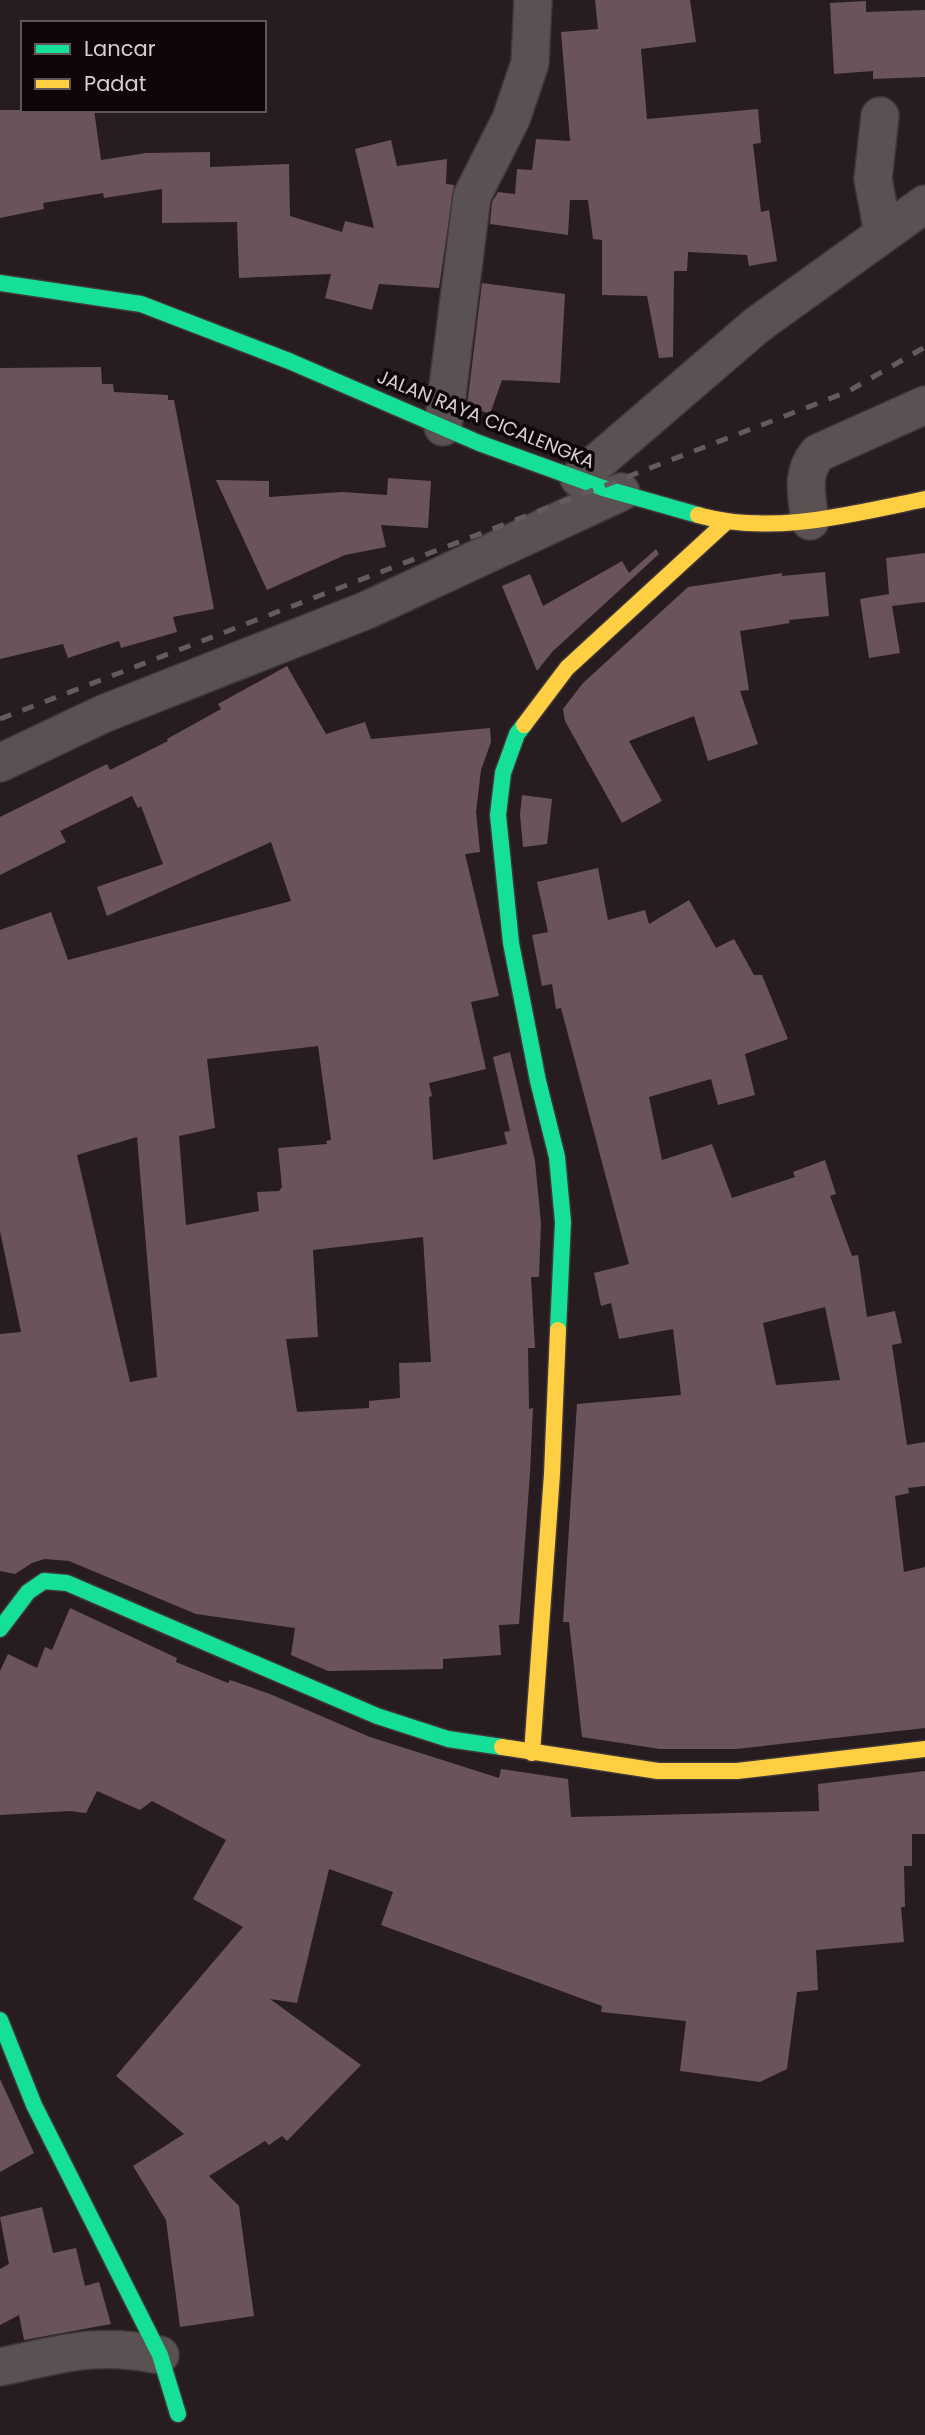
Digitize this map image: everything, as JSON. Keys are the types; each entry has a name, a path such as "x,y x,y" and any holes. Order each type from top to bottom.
{"street":[{"path":"443,427 472,196 511,118 530,64 533,0"},
{"path":"880,116 873,179 883,233"},
{"path":"579,478 757,325 925,204"},
{"name":"JALAN RAYA CICALENGKA","path":"0,283 90,294 141,304 289,361 443,427 579,478 725,523 810,521 925,499"},
{"path":"810,521 805,479 811,462 818,453 925,405"},
{"path":"0,763 103,714 367,610 621,492"},
{"path":"532,1753 552,1474 563,1222 557,1157 538,1081 511,943 498,815 503,773 517,734 567,668 725,523"},
{"path":"0,1629 28,1592 44,1581 67,1583 377,1716 448,1739 658,1771 737,1771 925,1749"},
{"path":"0,2020 34,2105 160,2355 178,2414"},
{"path":"0,2367 90,2348 124,2347 160,2355"}],"building":[{"path":"595,0 690,0 696,42 641,49 647,119 758,109 761,143 753,144 761,212 769,210 777,261 749,266 747,255 688,252 687,271 674,271 673,357 659,358 647,296 602,295 602,240 593,239 588,200 570,200 568,235 490,224 492,202 498,192 515,194 517,169 532,170 536,139 570,141 561,32 598,29"},
{"path":"866,1 866,12 925,10 925,77 873,79 873,71 834,74 830,3"},
{"path":"0,110 94,112 101,160 146,153 210,152 210,167 289,164 290,216 342,232 345,221 374,228 355,149 391,140 397,166 447,159 446,184 454,185 439,288 379,284 372,310 325,298 331,274 239,278 237,222 162,223 162,189 104,198 103,193 43,203 44,209 0,218"},
{"path":"482,283 565,294 560,383 502,380 490,414 467,406"},
{"path":"101,367 102,384 113,384 114,392 168,395 168,400 174,400 214,609 173,617 177,632 121,648 119,641 68,658 63,644 0,659 0,368"},
{"path":"388,478 431,481 428,528 381,525 386,547 345,555 267,590 216,480 269,481 269,497 342,492 387,495"},
{"path":"656,549 659,554 552,652 537,671 502,586 530,574 543,606 622,561 629,573"},
{"path":"925,553 925,602 892,606 900,653 869,658 860,599 889,594 886,558"},
{"path":"825,572 829,616 789,620 790,623 740,631 749,690 740,691 758,744 708,761 694,716 629,741 662,801 622,823 565,721 563,709 583,683 688,587 782,573 782,576"},
{"path":"287,666 326,734 365,722 371,739 490,728 491,742 481,770 476,812 480,852 465,854 499,996 471,1002 486,1069 429,1083 432,1096 429,1097 433,1160 507,1144 504,1132 510,1131 493,1057 510,1052 535,1161 541,1223 539,1277 531,1277 535,1348 528,1348 529,1409 533,1408 530,1473 519,1624 499,1625 501,1655 443,1659 443,1669 328,1671 291,1655 295,1628 196,1614 69,1561 45,1559 32,1563 15,1574 0,1571 0,1334 21,1332 0,1231 0,930 51,912 68,960 291,901 271,842 107,916 97,887 163,864 141,806 138,808 132,796 60,831 66,842 0,875 0,817 107,764 110,770 168,741 167,739 221,709 218,704","holes":["318,1046 331,1140 326,1141 327,1144 278,1148 282,1187 279,1191 257,1192 259,1211 186,1225 179,1136 215,1128 207,1059","137,1137 157,1377 130,1382 77,1155","423,1237 431,1362 399,1363 400,1398 369,1401 369,1408 297,1412 286,1339 318,1337 313,1250"]},
{"path":"522,795 552,799 547,844 523,847 520,815"},
{"path":"598,868 608,920 645,910 649,924 689,900 716,948 734,939 754,975 762,975 788,1039 745,1054 755,1095 718,1105 711,1079 649,1097 662,1160 712,1144 732,1198 795,1177 793,1172 825,1160 836,1194 830,1196 852,1256 858,1255 867,1317 895,1311 902,1343 892,1345 907,1445 925,1442 925,1486 908,1488 909,1493 895,1496 904,1572 925,1567 925,1728 736,1749 660,1749 582,1737 569,1622 563,1622 577,1404 681,1395 673,1329 619,1339 611,1303 601,1306 594,1273 629,1264 561,1008 556,1009 552,984 542,986 532,935 548,932 537,882","holes":["825,1307 840,1380 776,1385 763,1323"]},
{"path":"70,1608 177,1658 176,1662 228,1683 230,1680 270,1694 370,1737 499,1778 501,1769 568,1779 571,1817 819,1811 818,1784 925,1771 925,1834 912,1834 912,1866 904,1866 905,1907 901,1907 904,1942 816,1950 818,1990 797,1992 787,2069 760,2082 680,2071 686,2021 601,2012 602,2006 381,1925 393,1892 329,1869 297,2003 270,1999 361,2065 287,2141 282,2136 269,2145 265,2141 209,2176 239,2206 254,2316 180,2327 166,2220 133,2166 184,2134 116,2076 243,1927 193,1899 226,1840 152,1801 140,1810 97,1791 86,1813 70,1811 0,1815 0,1671 8,1654 37,1668 45,1647 52,1650"},
{"path":"0,2079 34,2153 0,2172"},
{"path":"42,2207 53,2253 76,2248 85,2286 99,2282 111,2324 24,2340 19,2315 0,2325 0,2269 9,2264 0,2217"}],"railway":[{"path":"0,719 847,392 925,347"}],"traffic: fast":[{"path":"0,283 141,304 289,361 479,443 603,488 698,515"},
{"path":"524,725 517,734 503,773 498,815 511,943 538,1081 557,1157 563,1222 558,1330"},
{"path":"0,1629 28,1592 44,1581 67,1583 377,1716 448,1739 502,1747"},
{"path":"0,2020 34,2105 160,2355 178,2414"}],"traffic: slow":[{"path":"698,515 726,521 783,523 840,516 925,499"},
{"path":"524,725 567,668 725,523"},
{"path":"532,1753 552,1474 558,1330"},
{"path":"502,1747 658,1771 737,1771 925,1749"}]}
